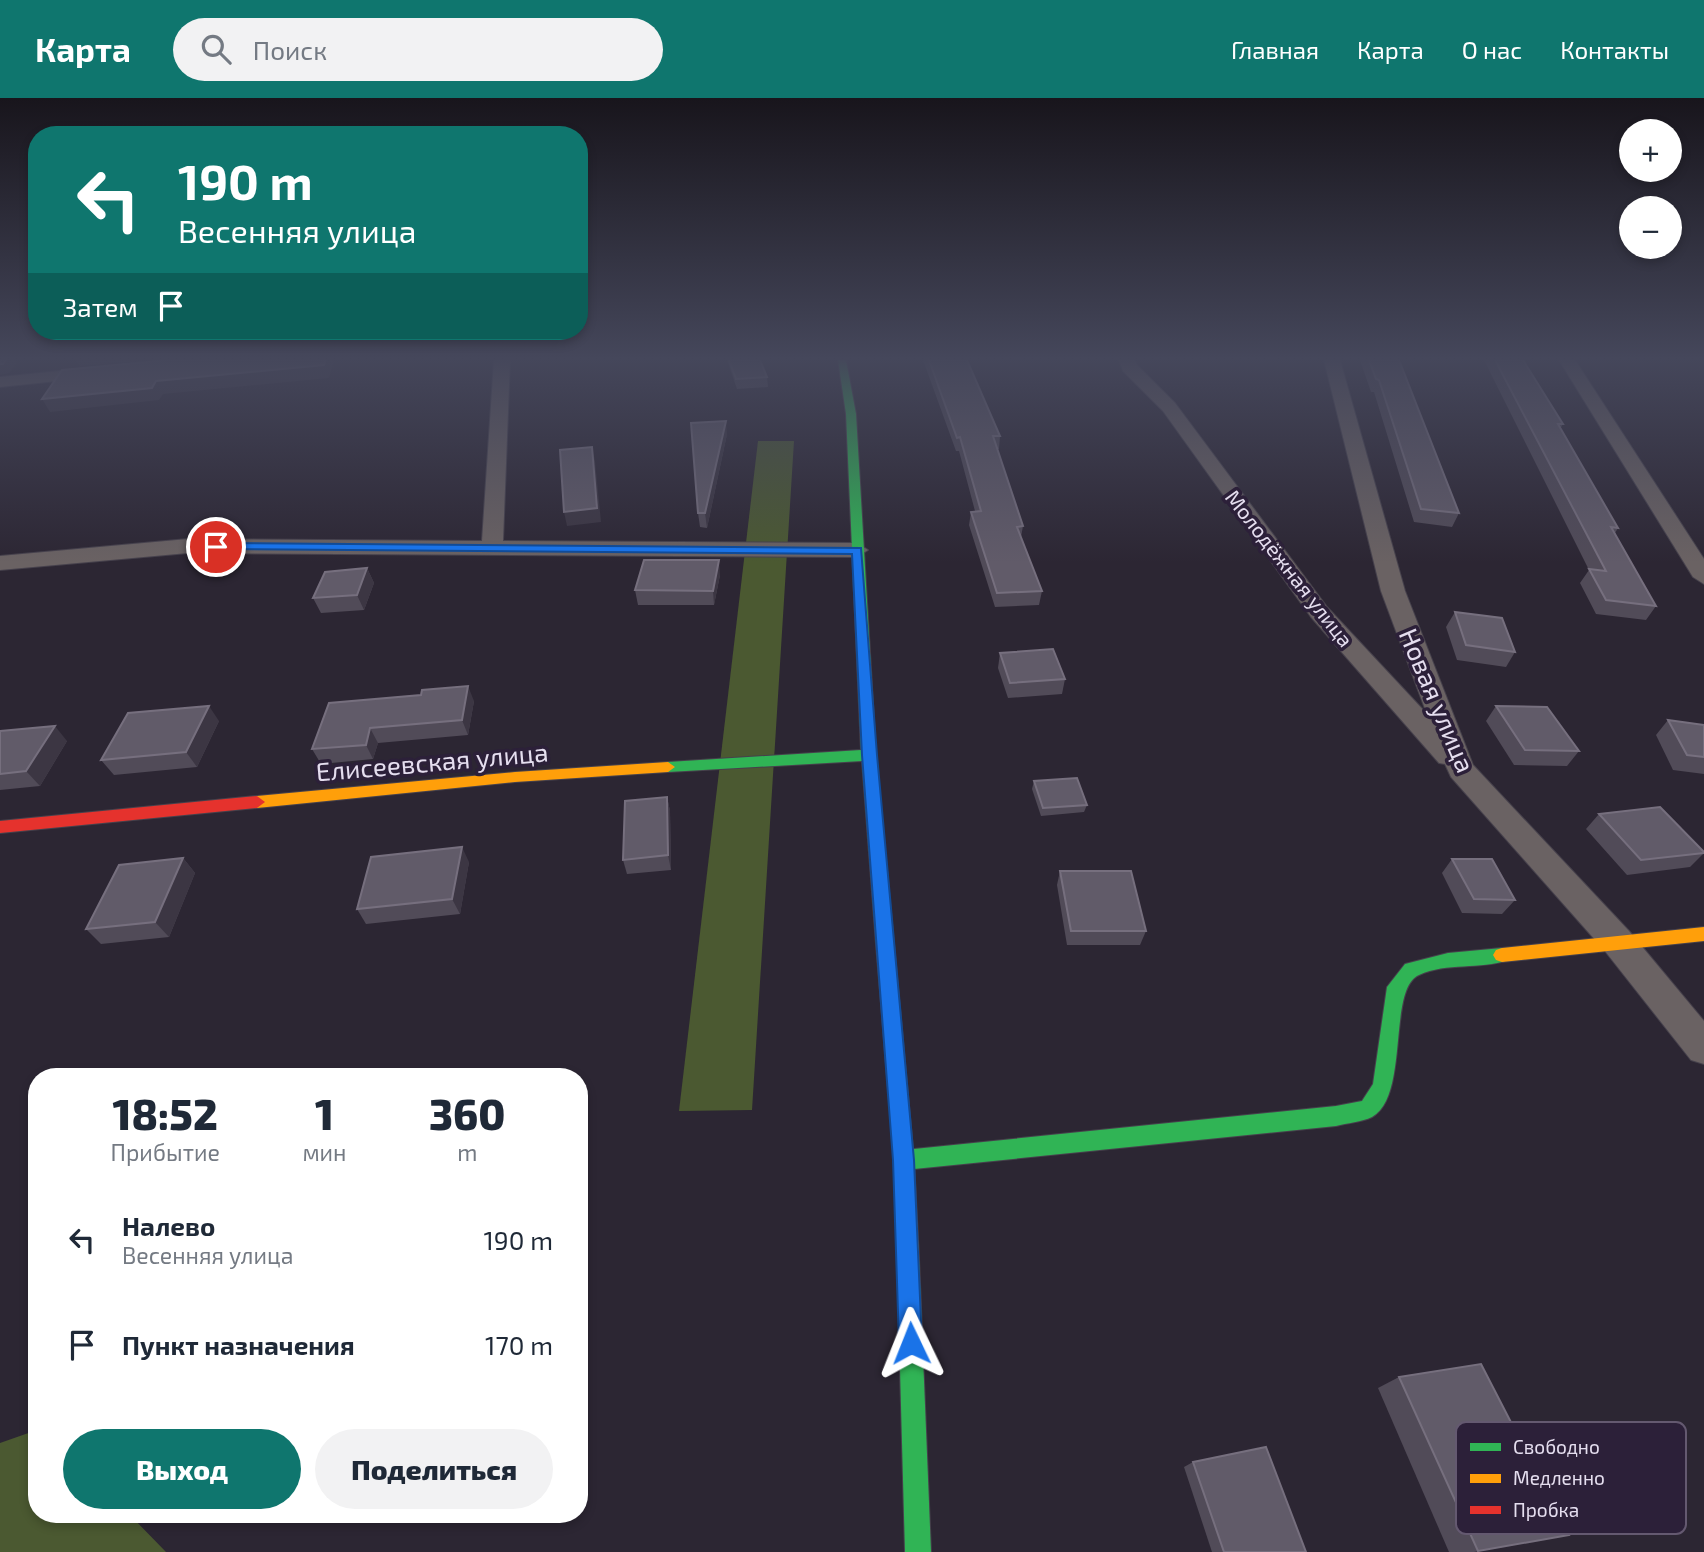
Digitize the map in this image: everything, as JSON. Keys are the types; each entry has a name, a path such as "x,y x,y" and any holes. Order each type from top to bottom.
{"main road":[{"path":"852,428 869,755 904,1160 918,1552"},
{"name":"Елисеевская улица","path":"0,827 515,777 869,755"},
{"path":"904,1160 1336,1116 1368,1109 1382,1087 1396,987 1411,969 1448,960 1704,934"}],"street":[{"path":"492,548 498,428"},
{"name":"Молодёжная улица","path":"1184,428 1319,612 1461,770"},
{"name":"Новая улица","path":"1350,428 1393,591 1461,770 1617,941 1704,1048"},
{"path":"1610,428 1704,577"},
{"path":"0,563 188,547 857,550"}],"green space":[{"path":"758,441 794,441 752,1110 679,1111"},
{"path":"28,1433 28,1523 138,1523 166,1552 0,1552 0,1443"}],"building":[{"path":"691,428 724,428 705,513 698,513"},
{"path":"953,428 996,428 1000,436 993,436 1023,526 1017,527 1042,591 997,593 971,512 981,511 960,437 957,438"},
{"path":"1395,428 1426,428 1459,513 1421,509"},
{"path":"1531,428 1560,428 1618,528 1611,527 1656,606 1606,600 1589,569 1606,571"},
{"path":"592,447 597,508 564,512 560,450"},
{"path":"644,560 719,560 713,591 635,590"},
{"path":"367,568 357,595 313,598 325,572"},
{"path":"1455,612 1502,618 1515,652 1466,645"},
{"path":"1053,649 1065,679 1010,683 1000,653"},
{"path":"468,686 462,720 370,728 366,745 312,749 329,703 421,695 422,690"},
{"path":"209,706 186,752 101,760 128,713"},
{"path":"1496,706 1547,707 1579,751 1525,750"},
{"path":"1668,720 1704,725 1704,757 1687,755"},
{"path":"55,726 26,771 0,774 0,731"},
{"path":"1077,778 1087,805 1043,808 1034,781"},
{"path":"667,797 668,855 623,860 625,801"},
{"path":"1660,807 1704,853 1641,860 1599,814"},
{"path":"462,847 452,899 357,909 371,857"},
{"path":"183,858 155,922 86,929 119,865"},
{"path":"1452,859 1492,859 1515,900 1474,899"},
{"path":"1060,871 1131,871 1146,931 1071,931"},
{"path":"1481,1364 1511,1422 1456,1422 1456,1503 1399,1377"},
{"path":"1266,1447 1306,1552 1224,1552 1193,1462"},
{"path":"1470,1534 1569,1535 1478,1551"}],"traffic: fast":[{"path":"852,428 869,755 885,944"},
{"path":"668,767 869,755"},
{"path":"904,1160 1336,1116 1368,1109 1382,1087 1396,987 1411,969 1448,960 1502,955"},
{"path":"908,1259 918,1552"}],"traffic: slow":[{"path":"257,802 515,777 668,767"},
{"path":"1502,955 1704,934"},
{"path":"885,944 904,1160 908,1259"}],"traffic: jam":[{"path":"0,827 257,802"}],"route":[{"path":"216,547 857,550 869,755 904,1160 911,1343"}]}
